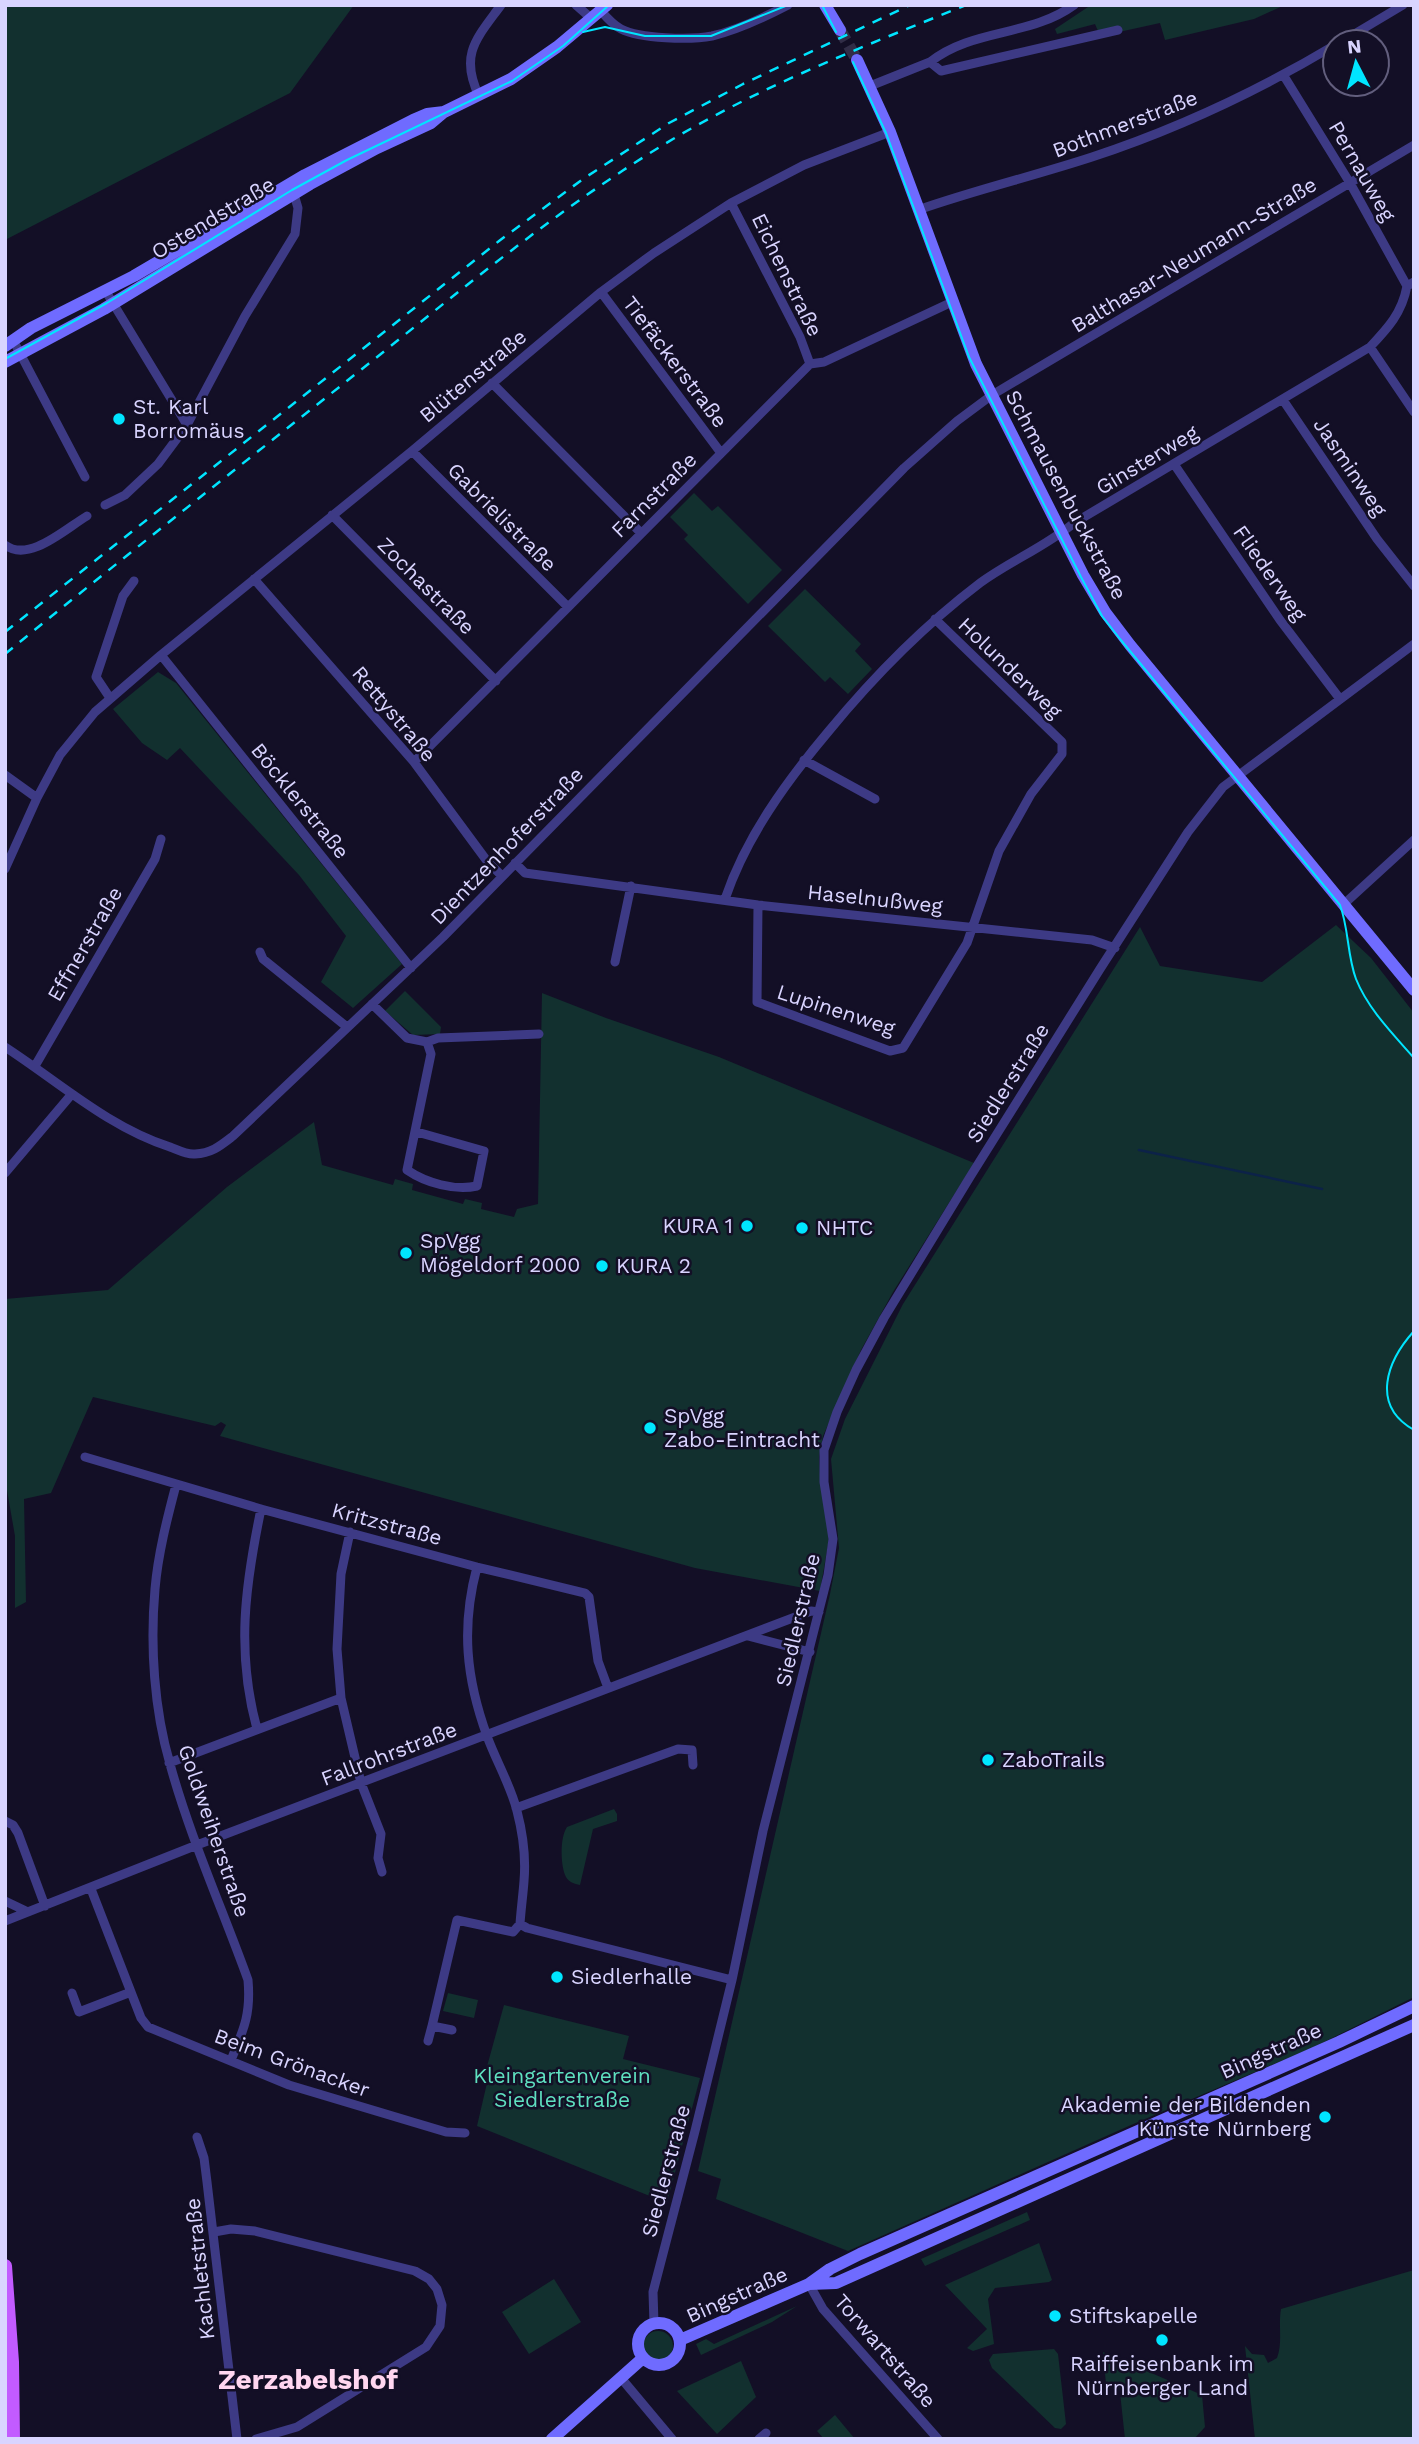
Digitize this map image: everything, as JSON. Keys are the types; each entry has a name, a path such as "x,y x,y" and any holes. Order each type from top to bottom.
{"main road":[{"path":"5,2266 12,2362 13,2439"}],"street":[{"path":"479,96 471,74 473,44 501,5"},
{"path":"576,5 600,12 618,28 632,33 692,37 726,32 788,5"},
{"path":"825,5 840,30"},
{"path":"870,86 930,62 962,43 1026,28 1074,5"},
{"path":"1364,28 1403,5"},
{"name":"Ostendstraße","path":"9,343 413,120 427,114 443,112 479,96 535,63 600,12"},
{"path":"930,62 941,71 1118,30"},
{"name":"Bothmerstraße","path":"918,210 1036,175 1163,132 1284,76 1321,54"},
{"name":"Schmausenbuckstraße","path":"857,61 890,132 972,353 1091,590 1110,620 1414,990"},
{"name":"Pernauweg","path":"1284,76 1411,284"},
{"name":"Blütenstraße","path":"5,869 60,755 80,728 110,698 161,655 412,451 601,292 654,253 731,203 804,165 890,132"},
{"name":"Balthasar-Neumann-Straße","path":"992,395 1414,145"},
{"path":"106,505 125,495 159,464 187,425 245,316 295,234 298,208 291,188"},
{"name":"Ostendstraße","path":"5,362 113,304 291,188"},
{"name":"Eichenstraße","path":"731,203 800,337 810,364"},
{"name":"Ginsterweg","path":"725,899 765,815 804,760 875,676 934,619 993,574 1074,523 1370,347 1395,321 1411,284"},
{"path":"105,290 187,425"},
{"name":"Tiefäckerstraße","path":"601,292 721,453"},
{"name":"Farnstraße","path":"414,762 810,364 824,362 952,302"},
{"path":"9,343 20,354 85,477"},
{"path":"1370,347 1414,412"},
{"path":"492,383 641,533"},
{"name":"Dientzenhoferstraße","path":"5,1047 35,1066 71,1095 125,1128 192,1155 212,1152 233,1136 411,968 904,468 957,421 992,395"},
{"name":"Jasminweg","path":"1283,400 1377,539 1414,586"},
{"name":"Gabrielistraße","path":"412,451 568,607"},
{"name":"Fliederweg","path":"1174,464 1280,620 1340,699"},
{"name":"Zochastraße","path":"332,515 496,681"},
{"path":"5,545 13,551 30,551 87,516"},
{"name":"Rettystraße","path":"254,579 414,762 487,861 502,876"},
{"path":"110,698 96,677 123,596 134,581"},
{"name":"Holunderweg","path":"934,619 1062,743 1062,754 1031,794 999,851 983,893 975,927"},
{"name":"Siedlerstraße","path":"654,2324 653,2292 732,1980 763,1831 831,1561 833,1539 823,1460 827,1437 837,1412 884,1318 978,1164 1201,815 1223,787 1412,648"},
{"name":"Böcklerstraße","path":"161,655 411,968"},
{"path":"804,760 875,799"},
{"path":"5,775 37,798"},
{"name":"Effnerstraße","path":"35,1066 155,859 161,839"},
{"path":"1344,904 1414,840"},
{"name":"Haselnußweg","path":"515,863 525,873 758,905 1092,940 1115,948"},
{"path":"615,962 631,886"},
{"name":"Lupinenweg","path":"758,905 757,1002 890,1051 903,1048 975,927"},
{"path":"260,952 263,959 347,1027"},
{"path":"372,1004 407,1038 427,1042 438,1038 539,1034"},
{"path":"416,1132 484,1151 477,1186 463,1189 418,1178 407,1170 431,1054 427,1042"},
{"path":"5,1173 71,1095"},
{"name":"Kritzstraße","path":"85,1457 261,1509 585,1593 589,1597 598,1661 608,1688"},
{"name":"Goldweiherstraße","path":"176,1485 160,1553 155,1590 155,1676 169,1763 248,1980 250,2003 246,2023 231,2060"},
{"path":"257,1729 248,1698 243,1642 244,1601 249,1564 261,1509"},
{"path":"350,1532 341,1574 337,1649 341,1698 361,1783 381,1834 378,1858 382,1871"},
{"path":"428,2041 457,1920 513,1932 520,1924 525,1880 524,1847 516,1808 487,1736 469,1673 468,1609 477,1567"},
{"name":"Fallrohrstraße","path":"5,1921 608,1688 811,1611 819,1612"},
{"path":"746,1636 810,1652"},
{"path":"169,1763 341,1698"},
{"path":"516,1808 678,1749 692,1750 693,1765"},
{"path":"5,1821 13,1825 18,1833 45,1906"},
{"name":"Beim Grönacker","path":"91,1889 141,2018 148,2027 289,2085 446,2132 465,2133"},
{"path":"5,1901 28,1912"},
{"path":"520,1924 538,1931 732,1980"},
{"path":"72,1993 79,2012 131,1992"},
{"name":"Bingstraße","path":"680,2340 809,2284 850,2259 1414,2006"},
{"name":"Bingstraße","path":"809,2284 836,2283 1414,2025"},
{"path":"432,2026 452,2030"},
{"name":"Kachletstraße","path":"197,2137 204,2158 214,2232 237,2439"},
{"path":"1028,2179 1035,2195"},
{"path":"214,2232 232,2229 255,2231 415,2271 429,2279 437,2289 442,2305 440,2326 426,2347 298,2427 256,2439"},
{"name":"Torwartstraße","path":"809,2284 822,2309 938,2439"},
{"path":"654,2324 669,2326 675,2330 680,2340 678,2355 668,2364 655,2365 643,2358 638,2348 640,2335 649,2325 654,2324"},
{"path":"552,2439 643,2358"},
{"path":"621,2378 673,2439"}],"green space":[{"path":"5,5 354,5 290,93 5,240"},
{"path":"1091,5 1285,5 1254,19 1165,40 1160,23 1119,32 1098,31 1095,24 1057,34 1055,29"},
{"path":"694,493 712,511 718,506 782,570 748,604 684,539 688,535 670,517"},
{"path":"805,589 861,644 855,651 872,669 848,694 830,677 825,682 768,626"},
{"path":"158,672 176,683 402,964 353,1008 321,982 346,936 299,875 180,748 167,760 142,743 113,709"},
{"path":"1336,925 1371,958 1414,1013 1414,1997 1316,2046 848,2251 716,2199 721,2179 698,2171 839,1548 831,1459 845,1419 903,1304 1140,927 1160,966 1262,982"},
{"path":"405,991 441,1027 440,1034 413,1035 385,1011"},
{"path":"542,993 719,1057 974,1163 893,1292 861,1350 823,1436 819,1457 829,1539 820,1591 695,1568 220,1436 226,1425 221,1422 215,1426 93,1397 51,1493 24,1499 26,1602 15,1608 15,1536 5,1479 5,1299 108,1290 227,1187 314,1122 322,1165 393,1185 395,1179 413,1184 412,1190 463,1204 465,1199 482,1203 481,1209 514,1217 517,1209 538,1204"},
{"path":"614,1809 617,1821 593,1829 580,1885 572,1882 566,1877 562,1859 563,1837 567,1827"},
{"path":"448,1993 478,2000 474,2018 443,2011"},
{"name":"Kleingartenverein Siedlerstraße","path":"504,2005 629,2036 623,2059 700,2078 667,2203 477,2126 487,2083 486,2070"},
{"path":"1027,2212 1030,2220 925,2266 921,2259"},
{"path":"1039,2243 1052,2280 995,2288 988,2299 994,2344 973,2351 967,2348 987,2329 945,2285"},
{"path":"1414,2270 1414,2439 1255,2439 1245,2346 1252,2354 1264,2355 1268,2363 1277,2358 1279,2352 1281,2309"},
{"path":"554,2279 581,2322 529,2354 502,2312"},
{"path":"797,2306 772,2322 701,2355 696,2344 706,2339 714,2344"},
{"path":"658,2331 669,2335 673,2346 669,2357 658,2361 647,2357 643,2346 647,2335"},
{"path":"1054,2349 1058,2354 1066,2424 1061,2429 1055,2428 992,2368 989,2360 993,2354"},
{"path":"1103,2352 1202,2395 1205,2427 1194,2439 1125,2439 1119,2383 1106,2384"},
{"path":"741,2361 756,2397 717,2434 677,2391"},
{"path":"835,2415 855,2439 824,2439 817,2431"}],"waterway":[{"path":"1139,1150 1322,1189"}],"tunnel":[{"path":"840,30 857,60"}],"tram line":[{"path":"5,359 107,303 292,190 347,160 512,81 563,46 609,5"},
{"path":"583,32 605,27 645,36 711,36 788,5"},
{"path":"822,5 836,32"},
{"path":"853,62 886,133 969,357 1102,616 1340,905 1353,970 1361,990 1382,1021 1414,1058"},
{"path":"1414,1331 1396,1356 1387,1382 1392,1408 1400,1420 1414,1430"}],"railway":[{"path":"5,632 499,241 583,179 669,123 743,84 910,5"},
{"path":"5,654 479,276 593,191 673,139 744,100 817,66 966,5"}],"place":[{"name":"St. Karl Borromäus","path":"119,419"},
{"name":"KURA 1","path":"747,1226"},
{"name":"NHTC","path":"802,1228"},
{"name":"SpVgg Mögeldorf 2000","path":"406,1253"},
{"name":"KURA 2","path":"602,1266"},
{"name":"SpVgg Zabo-Eintracht","path":"650,1428"},
{"name":"ZaboTrails","path":"988,1760"},
{"name":"Siedlerhalle","path":"557,1977"},
{"name":"Akademie der Bildenden Künste Nürnberg","path":"1325,2117"},
{"name":"Stiftskapelle","path":"1055,2316"},
{"name":"Raiffeisenbank im Nürnberger Land","path":"1162,2340"}],"district":[{"name":"Zerzabelshof","path":"308,2379"}]}
